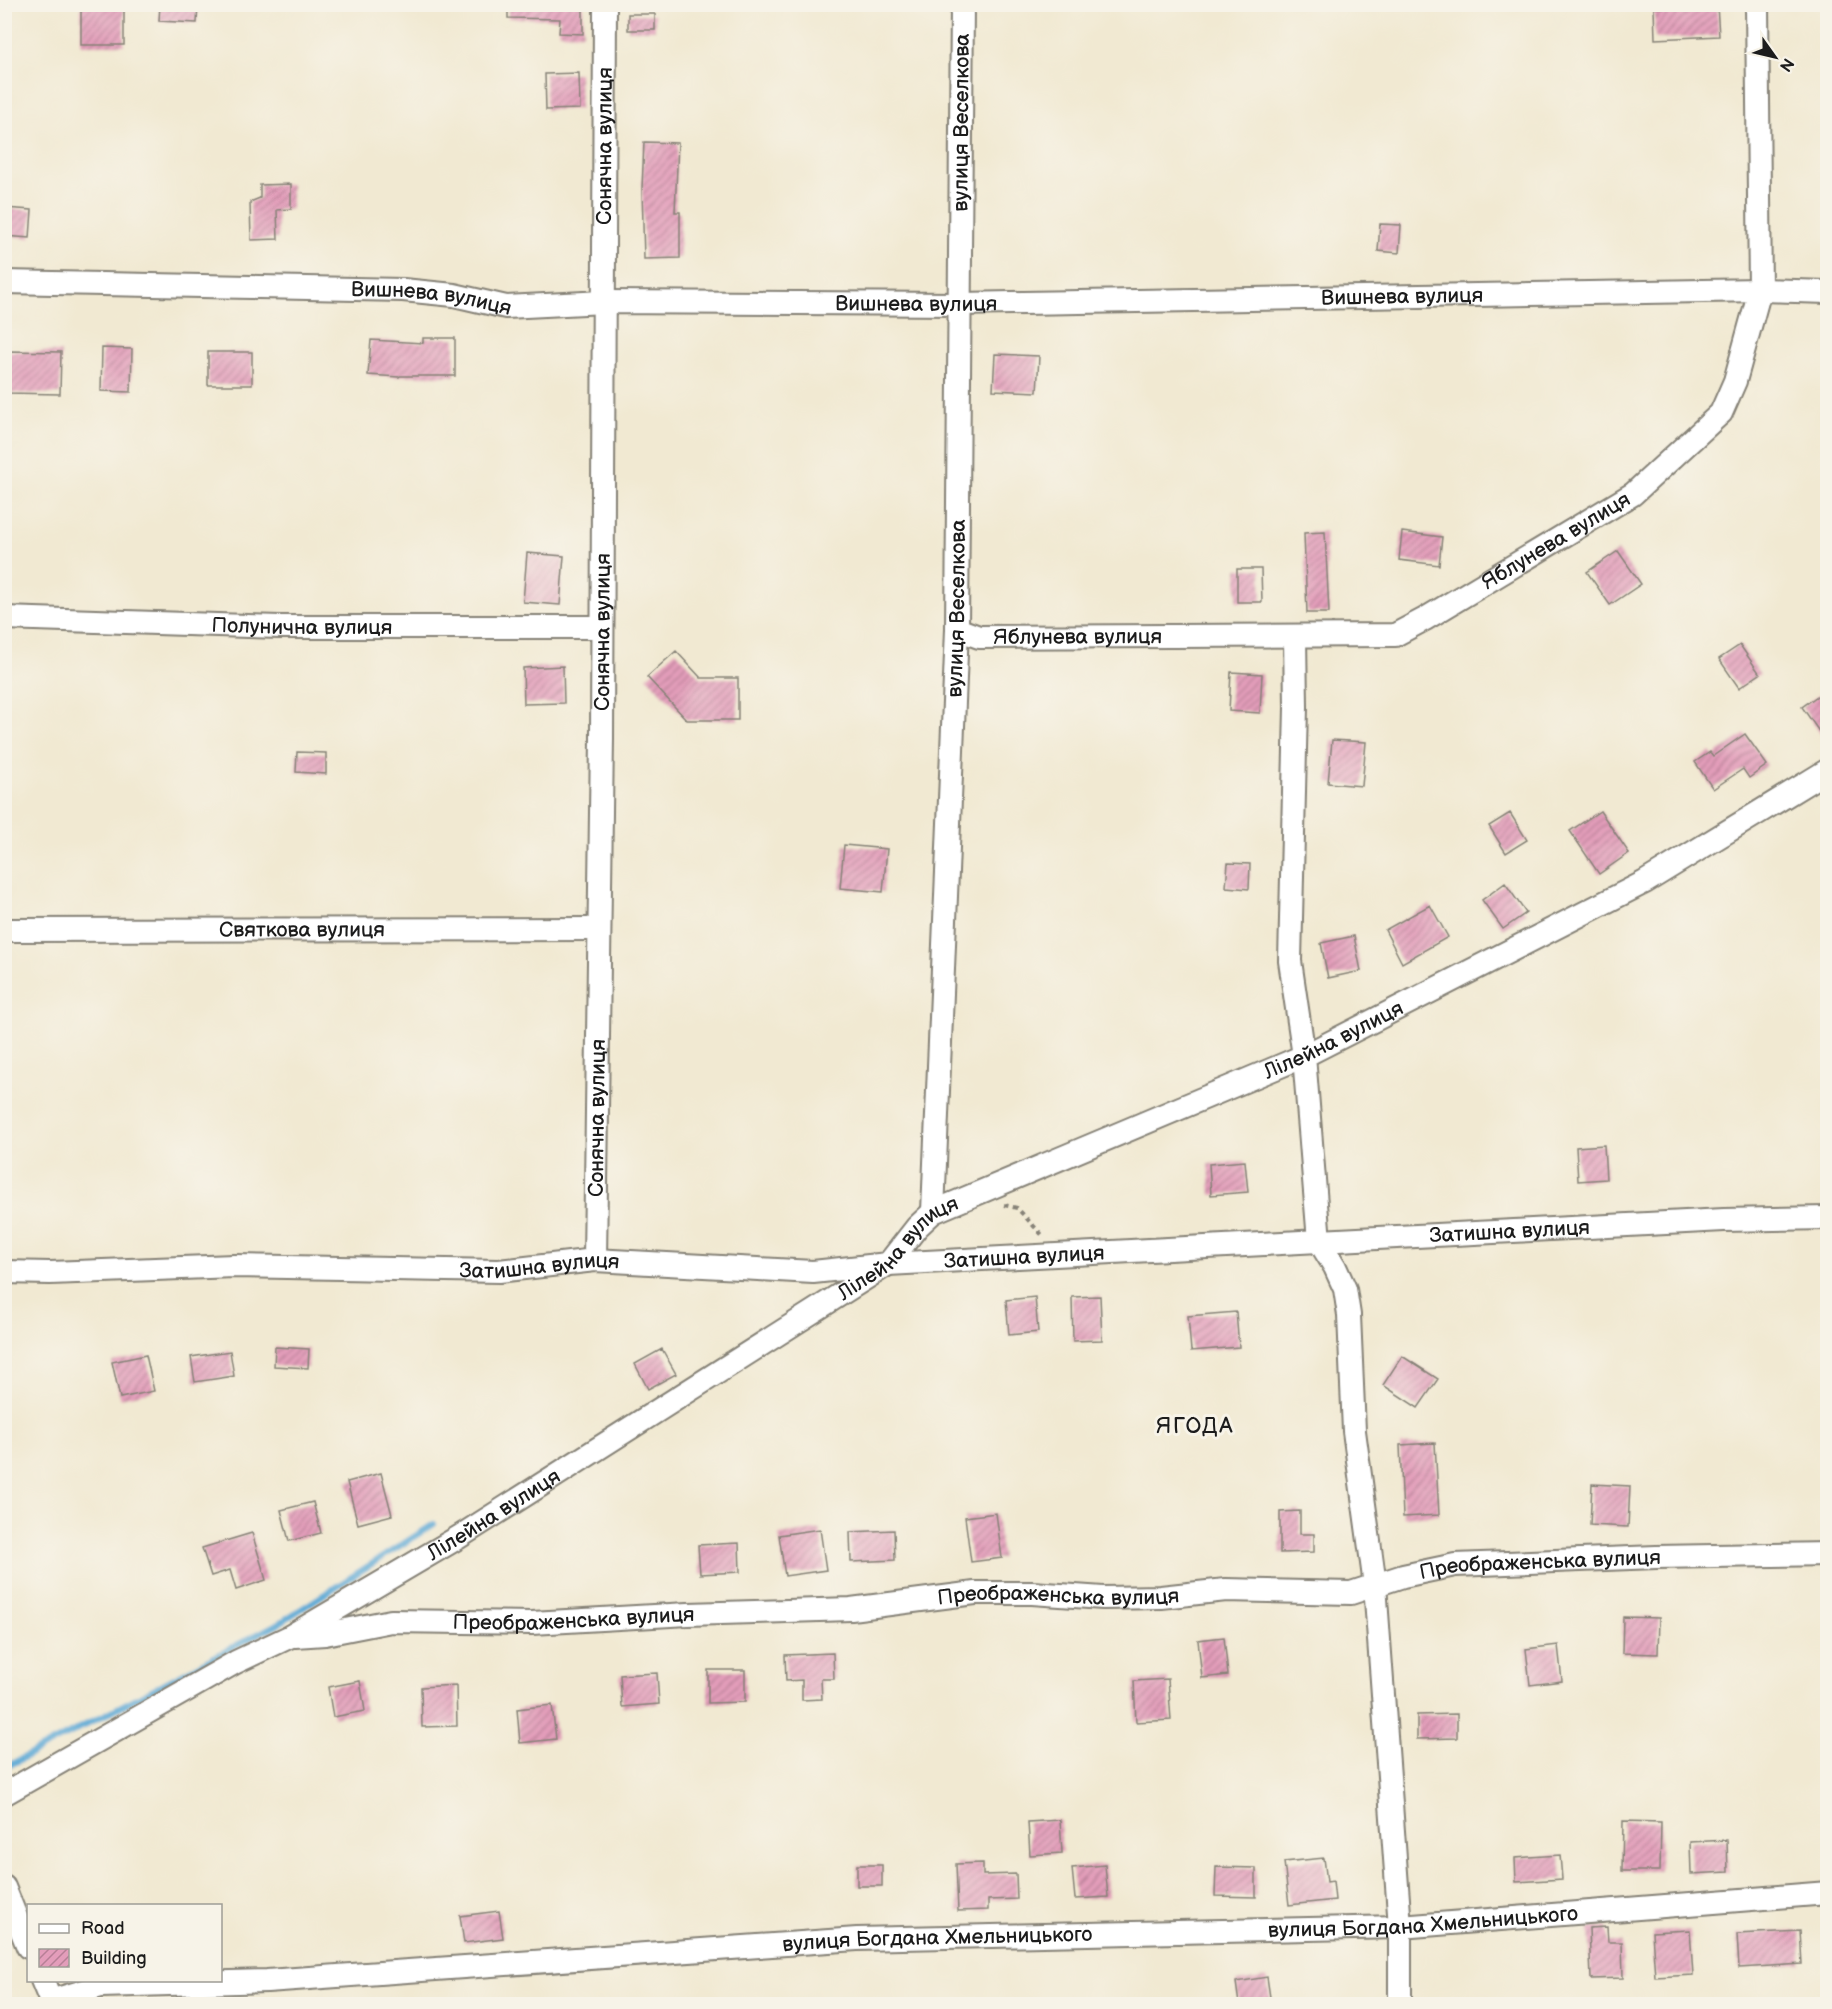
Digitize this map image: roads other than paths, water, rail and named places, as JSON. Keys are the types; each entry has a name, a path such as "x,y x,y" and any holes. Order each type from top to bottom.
{"street":[{"name":"Сонячна вулиця","path":"595,1260 602,627 605,4"},
{"name":"вулиця Веселкова","path":"933,1212 957,628 962,4"},
{"name":"Яблунева вулиця","path":"957,628 979,637 1395,635 1632,494 1721,413 1735,381 1760,290 1757,4"},
{"name":"Вишнева вулиця","path":"4,282 403,290 454,294 506,307 604,303 960,304 1760,290 1827,292"},
{"name":"Полунична вулиця","path":"4,618 280,627 602,627"},
{"path":"1295,636 1296,707 1290,962 1304,1056 1319,1240 1335,1266 1345,1289 1350,1338 1354,1431 1375,1585 1400,1927 1400,2004"},
{"name":"Лілейна вулиця","path":"4,1794 236,1662 289,1637 459,1537 888,1264 917,1227 933,1212 1304,1056 1645,882 1827,770"},
{"name":"Святкова вулиця","path":"4,930 599,929"},
{"name":"Затишна вулиця","path":"4,1272 50,1273 234,1266 499,1271 595,1260 813,1272 888,1264 1319,1240 1724,1220 1827,1218"},
{"name":"Преображенська вулиця","path":"289,1637 325,1634 391,1621 532,1623 688,1614 851,1609 975,1593 1032,1593 1103,1598 1161,1597 1226,1590 1352,1593 1403,1576 1455,1565 1656,1557 1827,1554"},
{"path":"4,1887 27,1944"},
{"name":"вулиця Богдана Хмельницького","path":"48,1995 101,1986 267,1981 857,1939 1400,1927 1827,1893"}],"waterway":[{"path":"4,1768 281,1622 434,1524"}],"district":[{"name":"ЯГОДА","path":"1195,1426"}]}
